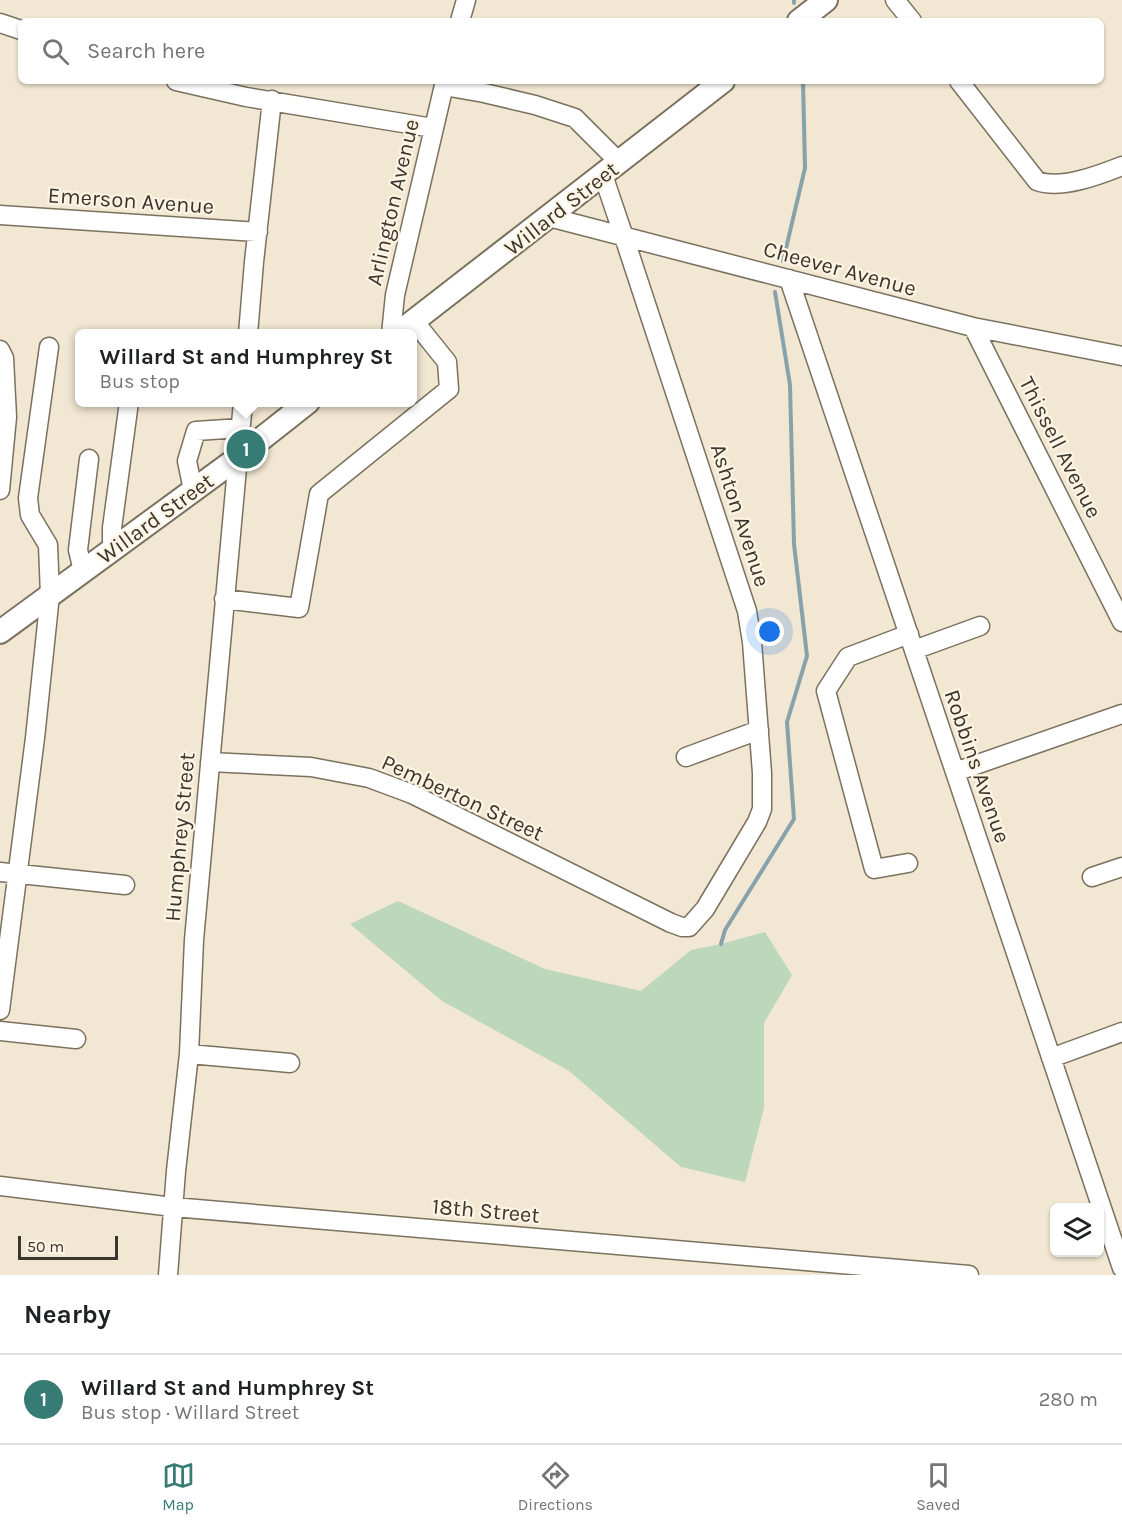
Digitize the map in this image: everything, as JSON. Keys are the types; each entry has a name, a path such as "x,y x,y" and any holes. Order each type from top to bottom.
{"main road":[{"path":"803,18 826,0"},
{"name":"Willard Street","path":"406,327 719,84"},
{"name":"Willard Street","path":"0,632 239,456 302,407"}],"street":[{"path":"461,18 466,0"},
{"path":"896,0 910,18"},
{"path":"0,23 18,29"},
{"path":"189,84 246,97 433,128"},
{"path":"444,84 514,100 574,118 611,169"},
{"name":"Arlington Avenue","path":"391,329 395,294 444,84"},
{"path":"961,84 1037,181 1055,185 1099,175 1122,166"},
{"path":"249,329 272,100"},
{"name":"Ashton Avenue","path":"611,169 624,237 747,611 752,642 762,773 762,808 757,822 705,909 689,927 682,927"},
{"name":"Emerson Avenue","path":"0,215 258,232"},
{"name":"Cheever Avenue","path":"549,217 973,327 1122,356"},
{"name":"Robbins Avenue","path":"789,279 1122,1270"},
{"name":"Thissell Avenue","path":"973,327 1122,622"},
{"path":"224,599 299,608 319,494 449,389 447,362 417,336"},
{"path":"0,1010 9,873 35,738 50,595 48,545 30,515 28,498 48,347"},
{"path":"0,350 4,358 7,417 0,490"},
{"path":"112,549 112,528 128,407"},
{"name":"Humphrey Street","path":"168,1275 189,1054 194,940 243,407"},
{"path":"193,490 187,461 196,431 241,428"},
{"path":"82,571 78,550 89,459"},
{"path":"908,863 874,869 826,690 848,657 980,626"},
{"path":"955,772 1122,714"},
{"path":"686,757 759,730"},
{"name":"Pemberton Street","path":"210,762 311,767 382,782 412,794 493,836 682,927"},
{"path":"1092,877 1122,867"},
{"path":"9,873 125,885"},
{"path":"0,1031 76,1039"},
{"path":"1052,1058 1122,1032"},
{"path":"189,1054 290,1063"},
{"name":"18th Street","path":"0,1186 173,1207 969,1275"},
{"path":"1114,1275 1122,1270"}],"green space":[{"path":"398,901 545,969 641,991 691,950 765,932 792,975 764,1023 764,1108 745,1182 681,1167 569,1071 442,1001 350,924"}],"waterway":[{"path":"783,261 805,168 803,84"},
{"path":"721,944 725,930 794,819 787,722 807,656 794,544 790,385 775,292"}],"place":[{"name":"Willard St and Humphrey St","path":"246,449"}]}
